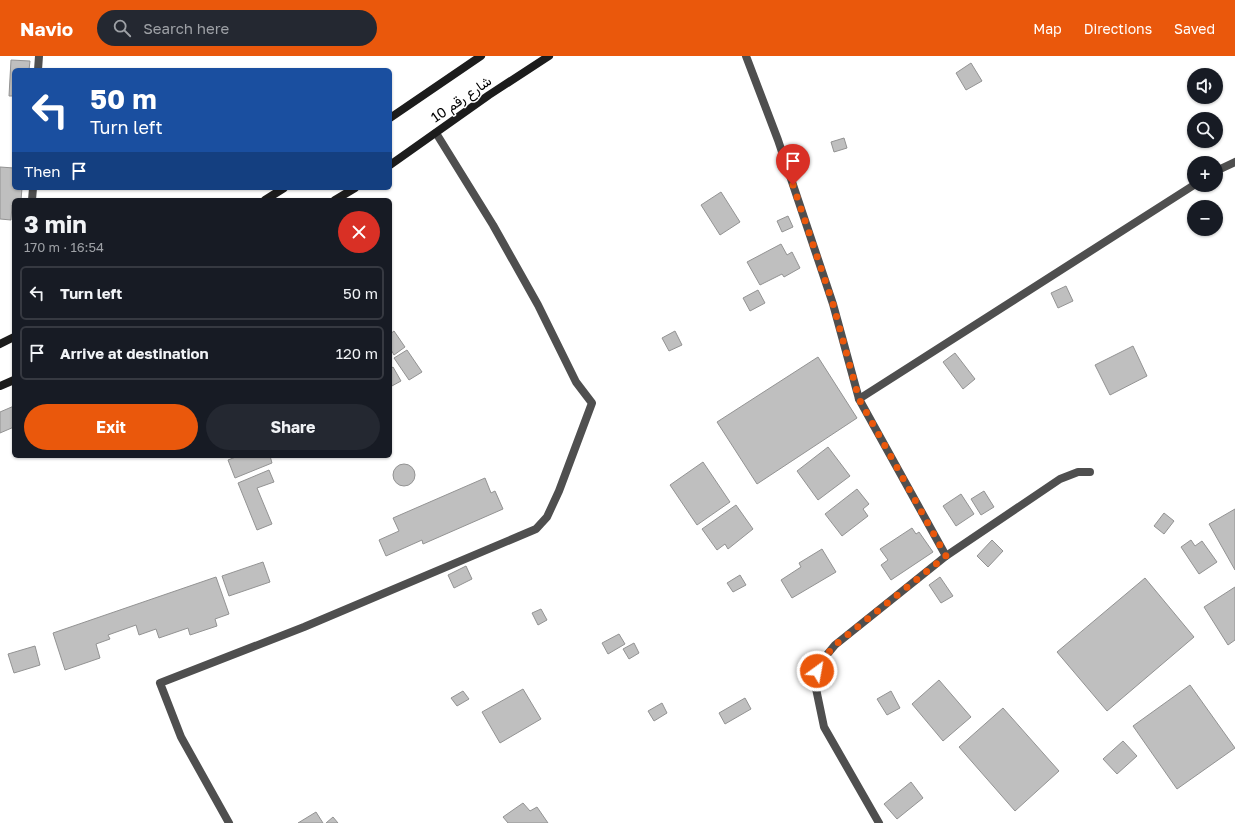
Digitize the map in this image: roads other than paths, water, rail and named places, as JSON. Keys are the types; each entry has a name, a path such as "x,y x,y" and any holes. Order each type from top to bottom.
{"main road":[{"name":"شارع رقم 10","path":"392,117 481,56"},
{"name":"شارع رقم 10","path":"392,164 489,95 549,56"},
{"path":"268,198 281,190"},
{"path":"339,198 351,190"},
{"path":"0,344 12,339"},
{"path":"0,386 12,381"}],"street":[{"path":"38,68 39,56"},
{"path":"746,56 778,140 830,297 859,399 946,556"},
{"path":"229,823 181,736 160,683 304,627 536,529 547,517 559,491 592,403 576,382 538,305 493,225 436,133"},
{"path":"1223,168 1235,162"},
{"path":"859,399 1187,189"},
{"path":"879,823 824,727 814,679 820,663 835,645 946,556 1060,479 1078,472 1090,472"}]}
